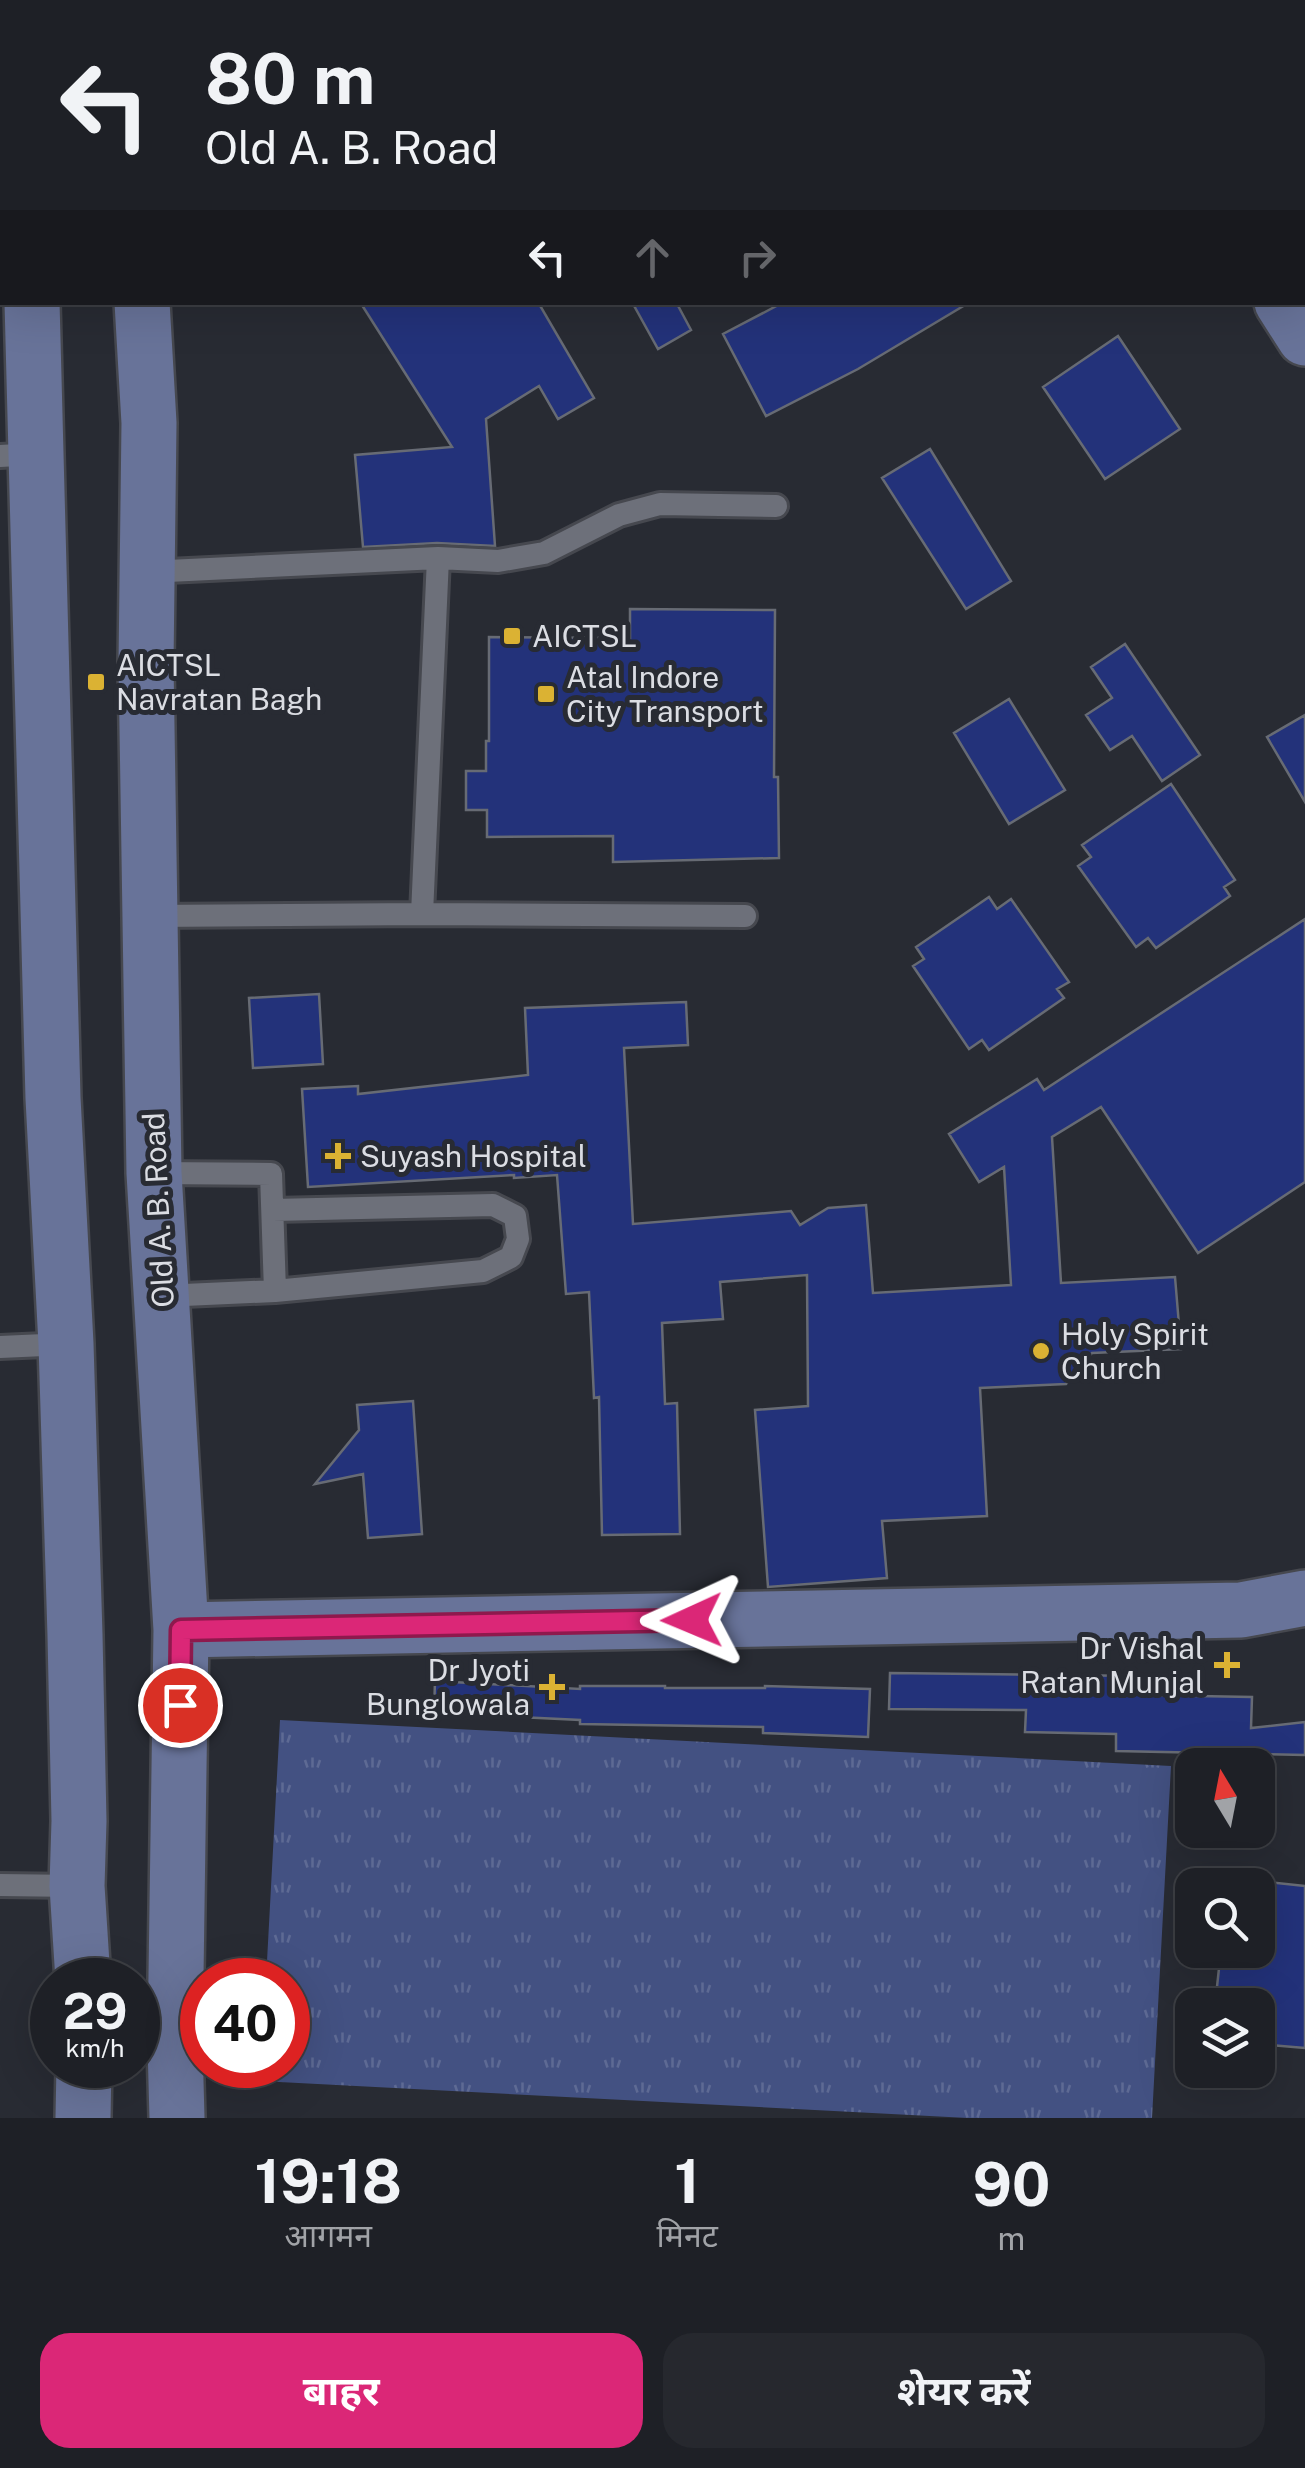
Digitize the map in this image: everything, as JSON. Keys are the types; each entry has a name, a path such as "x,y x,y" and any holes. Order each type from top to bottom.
{"main road":[{"path":"32,305 18,455 66,1344 81,1958"},
{"name":"Old A. B. Road","path":"142,305 149,424 146,664 154,1174 181,1630 177,2118"},
{"path":"1284,305 1305,338"},
{"path":"181,1630 1241,1610 1305,1598"},
{"path":"83,2118 84,2088"}],"lane":[{"path":"147,572 438,558 498,560 544,552 619,515 660,504 776,506"},
{"path":"422,914 438,558"},
{"path":"150,916 745,916"},
{"path":"154,1174 270,1174 275,1290"},
{"path":"161,1296 484,1271 511,1257 518,1240 515,1216 493,1204 272,1210"},
{"path":"0,1346 66,1344"},
{"path":"0,1885 77,1886"}],"green space":[{"path":"280,1720 1171,1766 1152,2118 968,2118 310,2084 310,1958 267,1958"}],"building":[{"path":"362,305 540,305 594,398 558,419 539,386 486,419 495,546 437,543 363,547 355,455 452,447"},
{"path":"634,305 678,305 691,330 658,349"},
{"path":"778,305 965,305 858,369 766,416 723,334"},
{"path":"1118,336 1180,429 1105,479 1043,387"},
{"path":"930,449 1011,581 966,609 882,478"},
{"path":"630,609 775,610 774,777 778,777 779,858 613,862 613,836 487,837 487,810 466,810 466,771 486,771 489,637 630,638"},
{"path":"1125,644 1200,755 1162,781 1132,736 1110,750 1086,715 1112,698 1091,667"},
{"path":"1009,699 1065,790 1009,824 954,733"},
{"path":"1305,715 1305,802 1267,737"},
{"path":"1171,784 1235,880 1224,887 1230,896 1156,948 1148,938 1136,947 1078,866 1091,857 1082,845"},
{"path":"989,897 997,909 1011,899 1069,982 1057,989 1064,998 989,1050 982,1040 969,1049 913,966 924,959 916,947"},
{"path":"1305,919 1305,1182 1198,1253 1101,1107 1052,1137 1061,1283 1175,1277 1181,1349 1092,1353 1066,1384 980,1388 987,1516 882,1521 887,1578 768,1587 755,1410 808,1406 807,1275 720,1282 723,1319 662,1323 665,1404 677,1403 680,1534 602,1535 599,1397 594,1398 589,1292 566,1294 557,1175 308,1187 302,1089 358,1086 358,1094 528,1075 525,1008 686,1002 688,1045 624,1048 633,1224 791,1211 800,1225 828,1208 866,1205 873,1293 1011,1285 1004,1167 979,1182 949,1134 1037,1079 1044,1090"},
{"path":"319,994 323,1064 253,1068 249,998"},
{"path":"413,1401 422,1534 368,1538 363,1474 315,1484 359,1430 357,1405"},
{"path":"890,1673 1140,1676 1140,1695 1252,1697 1251,1728 1305,1722 1305,1755 1275,1754 1275,1748 1116,1751 1116,1734 1025,1732 1026,1710 889,1709"},
{"path":"435,1681 580,1689 870,1689 868,1737 763,1733 763,1727 580,1724 580,1720 434,1713"},
{"path":"1275,1883 1305,1886 1305,2048 1275,2045 1275,1988 1217,1988 1219,1968 1275,1968"}],"place":[{"name":"AICTSL","path":"512,636"},
{"name":"AICTSL Navratan Bagh","path":"96,682"},
{"name":"Atal Indore City Transport","path":"546,694"},
{"name":"Suyash Hospital","path":"338,1156"},
{"name":"Holy Spirit Church","path":"1041,1351"},
{"name":"Dr Vishal Ratan Munjal","path":"1227,1665"},
{"name":"Dr Jyoti Bunglowala","path":"552,1687"}],"route":[{"path":"180,1705 181,1630 692,1620"}]}
